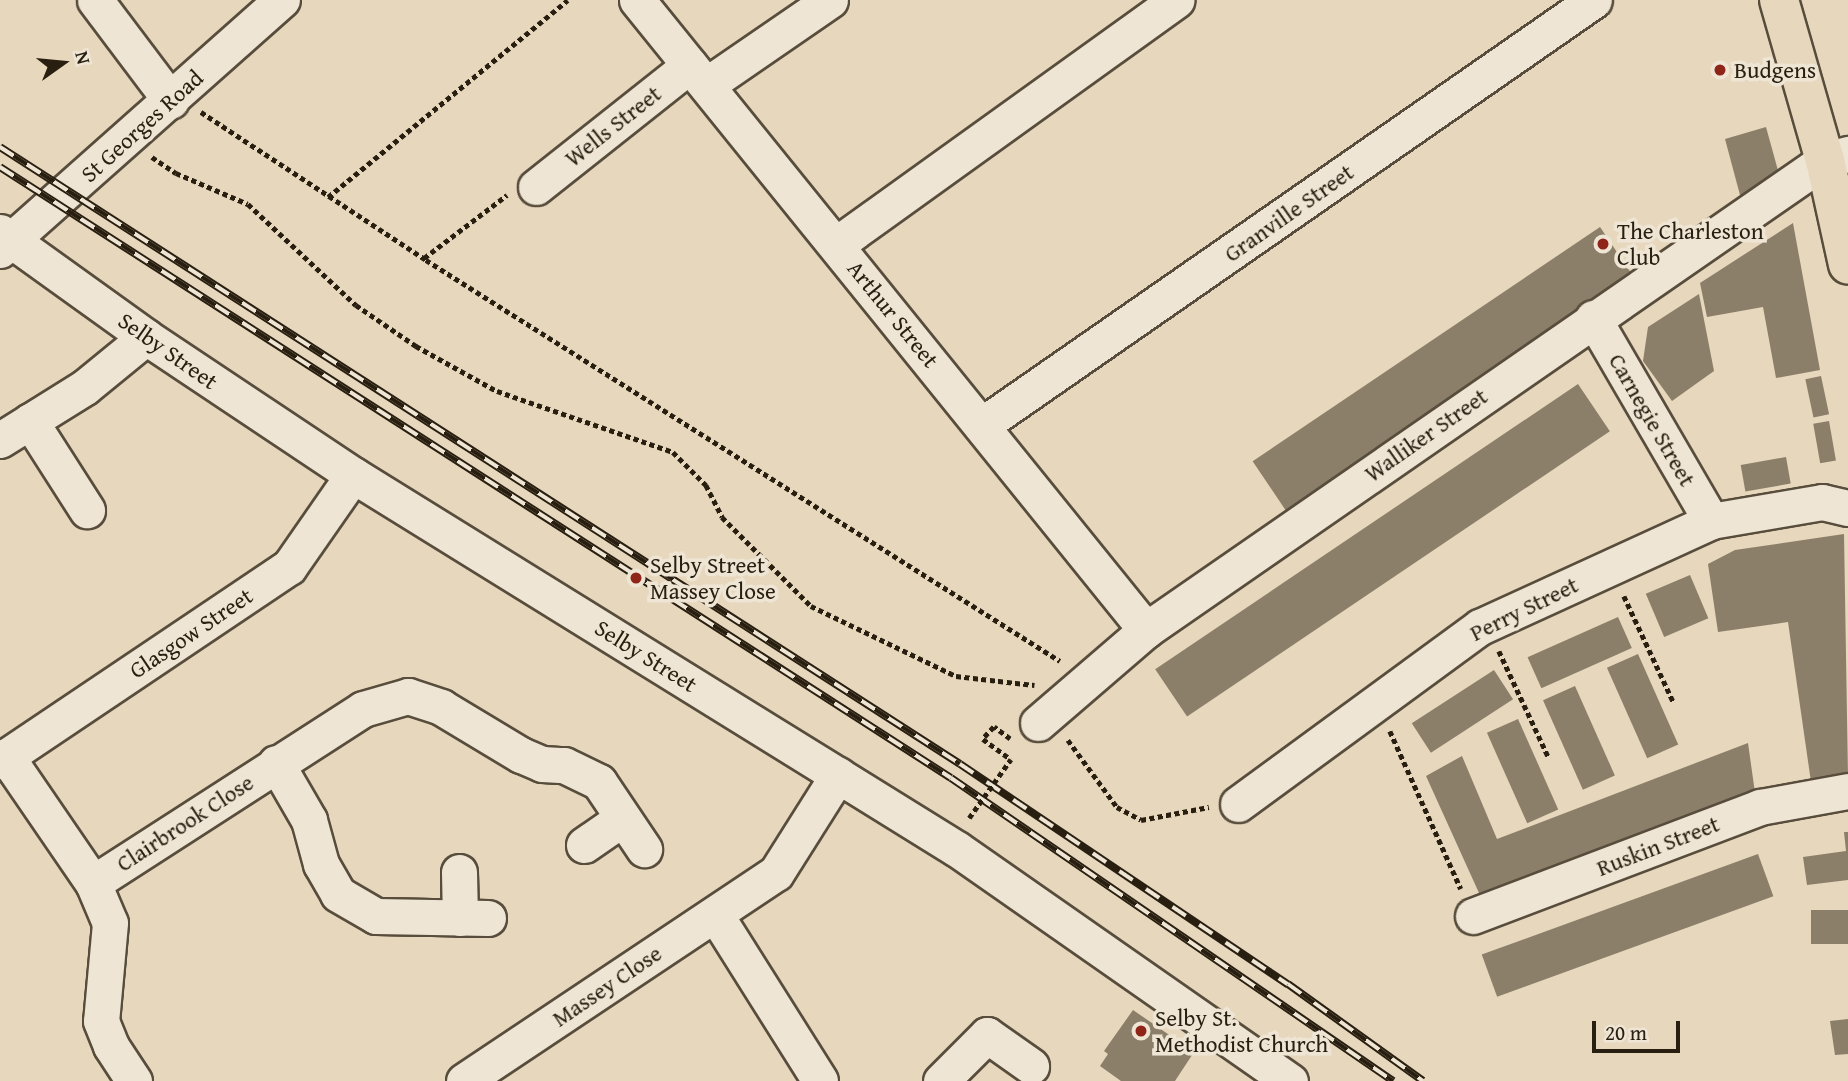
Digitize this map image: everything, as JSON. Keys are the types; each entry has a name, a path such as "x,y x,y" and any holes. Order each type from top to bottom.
{"main road":[{"path":"1779,0 1836,157 1848,217"},
{"path":"1836,157 1848,265"}],"street":[{"path":"95,0 175,97"},
{"name":"St Georges Road","path":"5,241 127,140 282,0"},
{"name":"Arthur Street","path":"637,0 837,244 1146,631"},
{"name":"Wells Street","path":"536,187 699,74 830,0"},
{"path":"837,244 1177,0"},
{"name":"Granville Street","path":"982,425 1594,0"},
{"name":"Walliker Street","path":"1043,717 1146,631 1593,318 1836,157"},
{"name":"Selby Street","path":"5,241 353,475 957,849 1290,1081"},
{"name":"Carnegie Street","path":"1593,318 1711,521"},
{"path":"0,440 85,387 146,337"},
{"path":"30,421 87,510"},
{"name":"Glasgow Street","path":"3,759 289,567 353,475"},
{"name":"Perry Street","path":"1238,804 1487,624 1711,521 1822,502 1848,508"},
{"name":"Clairbrook Close","path":"93,883 276,762 363,709 408,696 441,707 521,755 542,764 565,765 599,782 644,849"},
{"name":"Clairbrook Close","path":"3,759 93,883 110,923 101,1021 111,1046 134,1081"},
{"name":"Clairbrook Close","path":"276,762 309,820 321,864 338,894 376,916 474,918 459,872"},
{"name":"Massey Close","path":"464,1081 505,1069 715,914 776,873 838,775"},
{"name":"Ruskin Street","path":"1473,916 1760,807 1848,791"},
{"path":"584,845 623,818"},
{"path":"715,914 820,1081"},
{"path":"953,1070 987,1035 1031,1066"}],"path":[{"path":"328,197 568,0"},
{"path":"175,97 1083,685"},
{"path":"127,140 176,173 248,204 348,298 416,346 498,391 673,452 706,485 722,517 811,606 956,676 1083,685"},
{"path":"424,258 522,183 536,187"},
{"path":"1611,567 1674,704"},
{"path":"1487,624 1549,758"},
{"path":"1377,701 1473,916"},
{"path":"969,818 1010,759 984,739 994,727 1018,745 1043,717 1117,807 1141,820 1238,804"}],"building":[{"path":"1766,127 1782,185 1744,210 1725,139"},
{"path":"1793,223 1820,370 1776,378 1763,307 1707,317 1700,283"},
{"path":"1600,227 1634,277 1286,511 1253,461"},
{"path":"1699,294 1714,371 1672,401 1643,361 1648,327"},
{"path":"1821,376 1829,414 1813,417 1805,379"},
{"path":"1578,384 1610,431 1187,716 1155,669"},
{"path":"1829,421 1836,460 1820,463 1813,424"},
{"path":"1786,457 1791,484 1745,492 1741,465"},
{"path":"1844,534 1848,777 1811,782 1788,622 1718,632 1708,564 1735,550"},
{"path":"1690,575 1708,618 1664,637 1646,594"},
{"path":"1618,617 1632,648 1541,688 1528,657"},
{"path":"1638,654 1678,744 1647,758 1607,668"},
{"path":"1494,670 1513,699 1431,753 1412,723"},
{"path":"1575,686 1615,776 1583,790 1543,700"},
{"path":"1518,719 1558,809 1527,823 1487,733"},
{"path":"1748,743 1756,800 1484,904 1426,776 1462,756 1497,839"},
{"path":"1844,832 1848,832 1848,880 1807,885 1803,857 1846,851"},
{"path":"1758,854 1773,896 1497,997 1482,955"},
{"path":"1811,910 1848,910 1848,944 1811,944"},
{"name":"Selby St. Methodist Church","path":"1133,1010 1194,1052 1175,1081 1121,1081 1100,1066 1108,1054 1104,1051"},
{"path":"1848,1019 1848,1054 1835,1055 1830,1021"}],"railway":[{"path":"0,147 960,764 1288,984 1423,1081"},
{"path":"0,167 951,778 1393,1081"}],"place":[{"name":"Budgens","path":"1720,70"},
{"name":"The Charleston Club","path":"1603,244"},
{"name":"Selby Street Massey Close","path":"636,578"},
{"name":"Selby St. Methodist Church","path":"1141,1031"}]}
